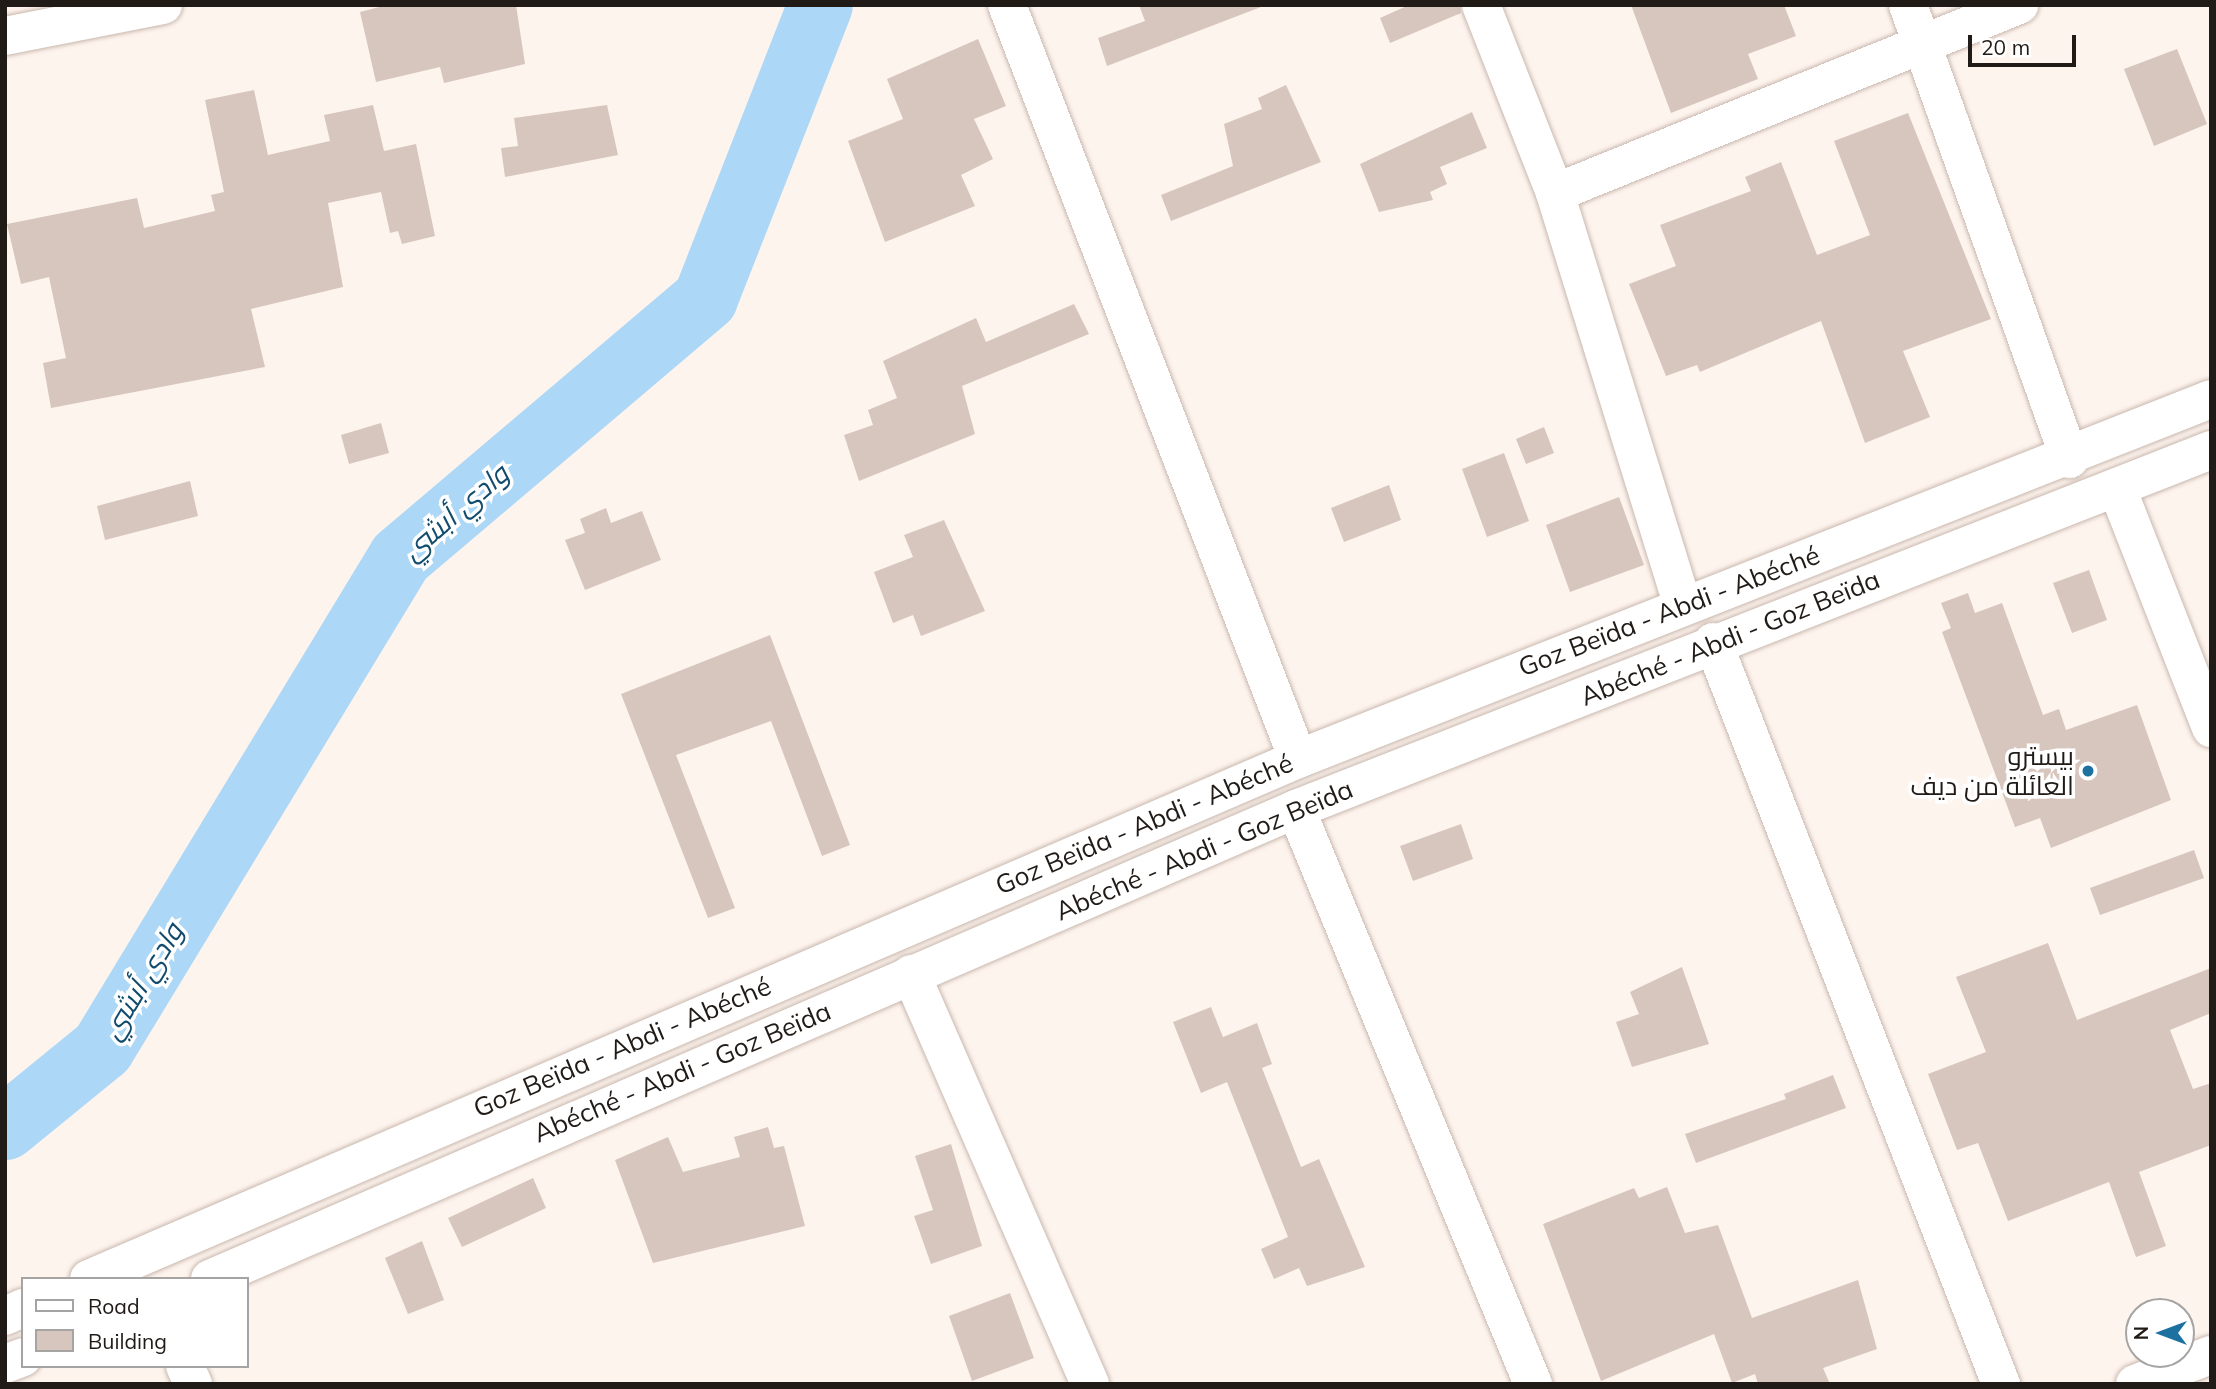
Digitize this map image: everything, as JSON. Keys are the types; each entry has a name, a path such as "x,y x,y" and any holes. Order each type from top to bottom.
{"street":[{"path":"5,36 163,5"},
{"path":"1007,5 1298,759"},
{"path":"1481,5 1555,193 1682,603"},
{"path":"1908,5 2070,459"},
{"path":"1555,193 2019,5"},
{"name":"Goz Beïda - Abdi - Abéché","path":"94,1277 350,1164 1298,759 1682,603 2070,459 2211,398"},
{"name":"Abéché - Abdi - Goz Beïda","path":"214,1277 369,1206 1296,809 1713,642 2211,450"},
{"path":"2118,488 2211,728"},
{"path":"1713,642 2001,1384"},
{"path":"1542,661 1560,705"},
{"path":"1296,809 1533,1384"},
{"path":"911,974 1090,1384"},
{"path":"350,1164 369,1206"},
{"path":"5,1316 21,1309"},
{"path":"2135,1384 2211,1355"},
{"path":"186,1368 193,1384"}],"building":[{"path":"387,5 516,5 525,64 444,83 440,67 376,82 360,12"},
{"path":"1139,5 1261,7 1107,66 1098,38 1145,21"},
{"path":"1409,5 1460,5 1461,13 1390,43 1380,18"},
{"path":"1631,5 1784,5 1796,36 1748,54 1758,79 1671,113"},
{"path":"978,39 1006,106 974,119 993,159 961,175 975,206 885,242 848,141 903,119 887,79"},
{"path":"2177,49 2207,124 2154,146 2124,69"},
{"path":"1286,85 1321,162 1171,221 1161,195 1233,166 1224,124 1262,109 1258,98"},
{"path":"254,90 268,155 330,141 324,115 373,105 384,151 416,144 435,236 402,244 398,231 390,233 381,192 328,203 343,287 251,309 265,367 51,408 43,363 66,358 49,277 21,284 7,224 137,198 144,228 215,211 211,195 224,192 205,100"},
{"path":"607,105 618,155 505,177 501,148 518,146 514,118"},
{"path":"1472,112 1487,148 1440,167 1447,184 1430,192 1433,200 1379,212 1360,164"},
{"path":"1908,113 1991,319 1903,351 1930,417 1865,443 1821,321 1700,372 1697,365 1666,376 1629,284 1676,266 1660,225 1751,191 1745,177 1781,162 1817,255 1870,235 1834,141"},
{"path":"1074,304 1089,334 962,386 975,434 859,481 844,435 873,425 868,410 897,398 883,361 976,318 986,342"},
{"path":"381,423 389,453 349,464 341,435"},
{"path":"1544,427 1554,453 1526,464 1516,439"},
{"path":"1504,453 1529,521 1487,537 1462,469"},
{"path":"190,481 198,516 105,540 97,506"},
{"path":"1389,485 1401,520 1344,542 1331,508"},
{"path":"1619,497 1644,565 1570,592 1546,525"},
{"path":"606,508 611,523 642,511 661,560 585,590 565,540 585,533 580,519"},
{"path":"944,520 985,611 921,636 913,615 893,623 874,572 913,557 904,535"},
{"path":"2089,570 2107,620 2072,633 2053,583"},
{"path":"1968,593 1975,613 2002,603 2043,715 2059,709 2066,730 2137,705 2171,800 2051,848 2040,818 2015,827 1942,632 1951,628 1941,603"},
{"path":"770,635 850,845 822,856 771,721 676,755 735,908 708,918 621,694"},
{"path":"1461,824 1473,859 1413,881 1400,846"},
{"path":"2194,850 2204,878 2100,915 2090,888"},
{"path":"2048,943 2077,1020 2211,968 2211,1013 2170,1030 2193,1089 2211,1083 2211,1145 2139,1172 2166,1246 2136,1257 2109,1182 2008,1221 1978,1143 1957,1150 1928,1074 1986,1052 1956,977"},
{"path":"1682,967 1709,1044 1632,1067 1616,1022 1639,1014 1630,992"},
{"path":"1211,1007 1223,1037 1257,1023 1272,1064 1262,1068 1301,1167 1319,1159 1365,1267 1307,1286 1299,1268 1274,1279 1261,1249 1288,1237 1227,1082 1201,1093 1173,1022"},
{"path":"1833,1075 1846,1108 1696,1163 1685,1134 1786,1099 1784,1094"},
{"path":"768,1127 774,1148 784,1146 805,1226 653,1263 615,1160 668,1137 683,1172 740,1157 734,1137"},
{"path":"951,1144 982,1246 931,1264 914,1216 933,1210 915,1156"},
{"path":"533,1178 546,1208 462,1247 448,1218"},
{"path":"1667,1187 1685,1233 1718,1225 1752,1318 1858,1280 1877,1349 1823,1368 1830,1384 1758,1384 1755,1374 1732,1383 1714,1334 1601,1381 1543,1224 1634,1188 1639,1198"},
{"path":"422,1241 444,1300 408,1314 385,1258"},
{"path":"1010,1293 1034,1358 972,1381 949,1316"}],"waterway":[{"name":"وادي أبشي","path":"5,1127 102,1048 400,557 705,298 820,5"}],"place":[{"name":"بيسترو العائلة من ديف","path":"2088,771"}]}
